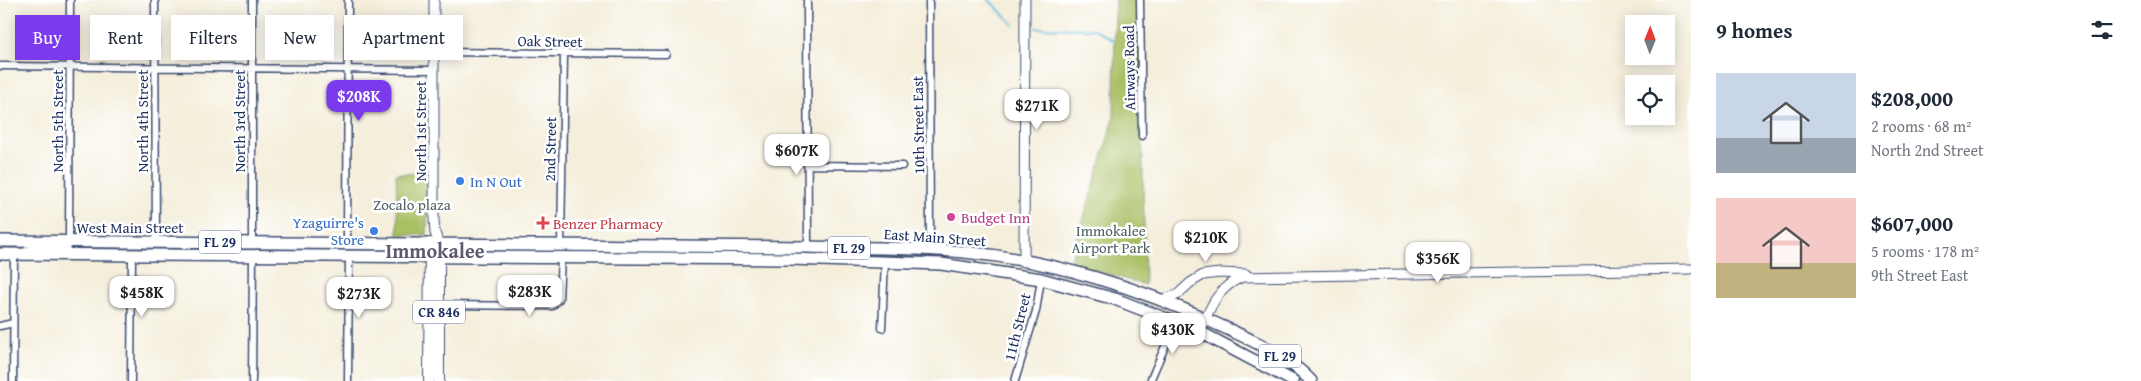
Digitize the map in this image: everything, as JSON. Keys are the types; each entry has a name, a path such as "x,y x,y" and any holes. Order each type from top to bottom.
{"highway":[{"name":"East Main Street","path":"435,240 561,245 930,249 964,252 1024,262 1095,278 1160,300 1206,318 1253,341 1306,379"},
{"name":"West Main Street","path":"0,241 347,243 435,240"},
{"path":"18,255 13,249 37,242"},
{"path":"252,242 253,256"},
{"path":"561,245 561,258"},
{"path":"807,260 808,247"},
{"name":"West Main Street","path":"0,254 434,257"},
{"name":"East Main Street","path":"434,257 885,261 941,264 1022,275 1099,294 1176,321 1293,381"},
{"path":"1022,275 1024,262"}],"main road":[{"name":"North 1st Street","path":"434,0 434,15"},
{"path":"1024,262 1025,0"},
{"name":"North 1st Street","path":"434,60 435,240"},
{"name":"CR 846","path":"435,240 434,343 439,381"},
{"path":"18,255 37,248 64,248 69,242"},
{"path":"132,255 140,247 180,246 194,242"},
{"name":"CR 846","path":"429,381 439,305 434,257"},
{"path":"1160,300 1178,295 1190,283 1210,274 1261,275 1691,269"},
{"path":"1200,332 1214,300 1228,284 1243,277 1261,275"}],"street":[{"name":"North 5th Street","path":"69,242 70,0"},
{"name":"North 4th Street","path":"155,0 156,242"},
{"name":"North 3rd Street","path":"252,0 252,242"},
{"path":"347,243 348,0"},
{"path":"807,0 808,247"},
{"name":"10th Street East","path":"930,0 930,249"},
{"name":"Airways Road","path":"1140,0 1142,136"},
{"name":"Oak Street","path":"463,52 666,54"},
{"name":"2nd Street","path":"561,245 564,54"},
{"path":"0,66 434,70"},
{"path":"808,164 902,166"},
{"path":"12,381 13,323 18,255"},
{"path":"131,381 132,255"},
{"path":"252,381 253,256"},
{"path":"348,381 349,257"},
{"path":"439,305 552,306 557,304 560,293 561,258"},
{"path":"882,328 885,261"},
{"name":"11th Street","path":"1015,381 1036,311 1041,279"},
{"path":"1150,381 1176,321"},
{"path":"0,326 13,323"}],"green space":[{"name":"Immokalee Airport Park","path":"1115,0 1140,0 1145,285 1070,263 1114,118"},
{"name":"Zocalo plaza","path":"428,173 427,235 398,235 396,174"}],"waterway":[{"path":"989,0 1014,25"},
{"path":"1035,28 1095,29 1114,41"}],"place":[{"name":"In N Out","path":"460,181"},
{"name":"Budget Inn","path":"951,217"},
{"name":"Benzer Pharmacy","path":"543,223"},
{"name":"Yzaguirre's Store","path":"374,231"}],"district":[{"name":"Immokalee","path":"435,250"}]}
